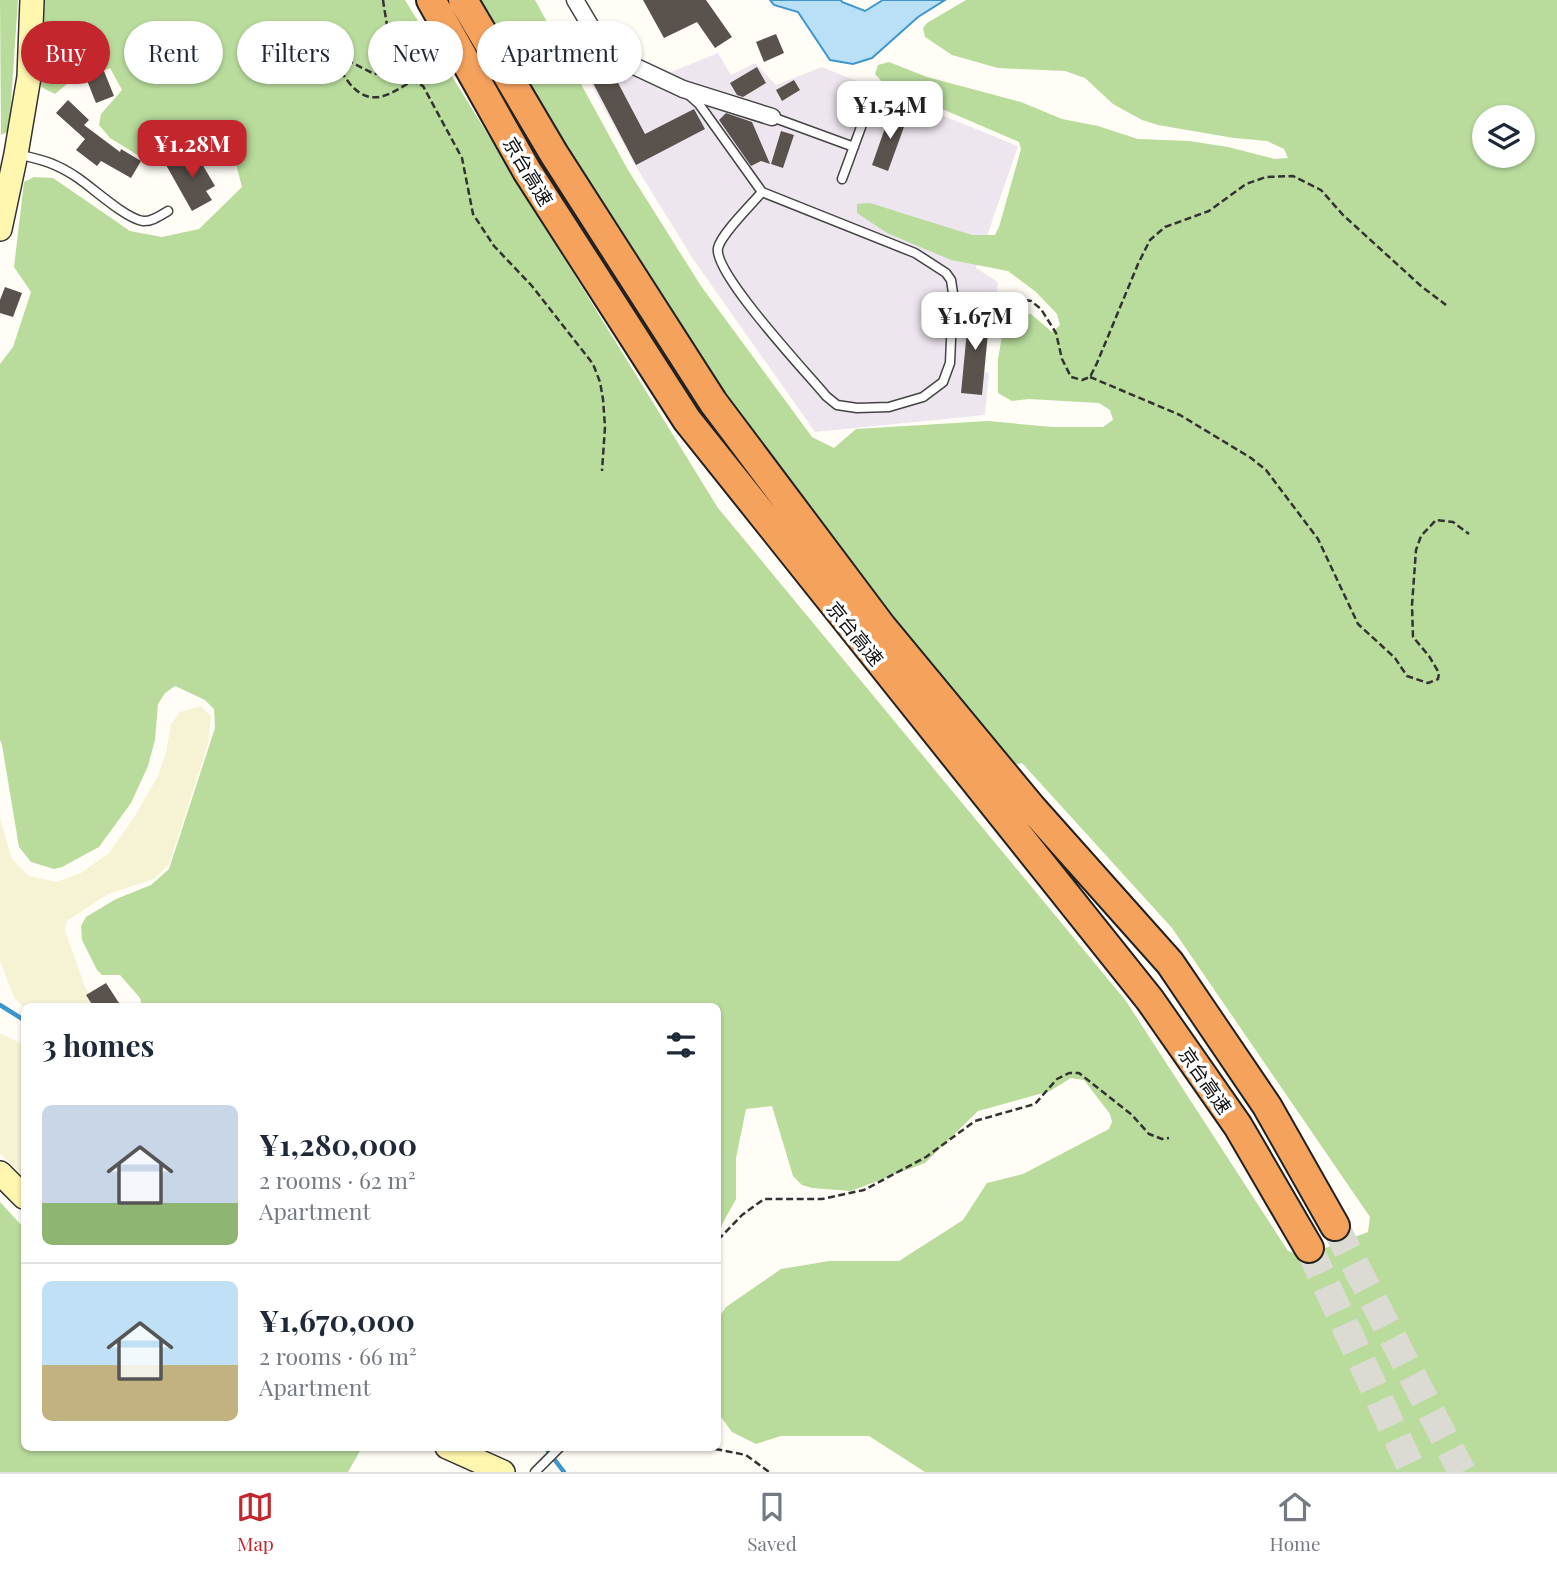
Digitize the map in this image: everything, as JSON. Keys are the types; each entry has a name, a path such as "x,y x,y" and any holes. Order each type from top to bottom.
{"highway":[{"name":"京台高速","path":"431,0 527,171 687,420 1150,1000 1238,1126 1309,1248"},
{"name":"京台高速","path":"463,0 554,154 713,402 882,627 1031,807 1170,963 1267,1106 1335,1226"}],"main road":[{"path":"0,229 29,77 32,0"},
{"path":"0,1173 21,1193"},
{"path":"456,1451 503,1472"}],"street":[{"path":"575,0 597,37 619,59 683,89 772,117"}],"lane":[{"path":"683,89 699,104 762,192 915,253 946,273 951,280 953,293 950,363 943,382 923,397 889,407 857,408 837,405 826,396 749,305 722,266 718,253 721,240 762,192"},
{"path":"842,179 868,108"},
{"path":"772,117 854,147"},
{"path":"16,154 51,162 77,177 130,216 148,220 168,211"},
{"path":"535,1472 556,1451"}],"path":[{"path":"383,0 388,37 385,66 380,73 374,74 349,61 340,64 341,72 357,92 370,98 385,95 412,81 423,86 462,158 473,215 494,246 532,286 593,364 603,399 605,427 602,471"},
{"path":"1090,377 1150,240 1165,227 1209,211 1246,184 1266,177 1293,176 1321,190 1343,215 1421,286 1446,305"},
{"path":"1004,297 1031,301 1041,309 1056,334 1062,359 1071,377 1082,380 1090,377 1180,415 1266,470 1318,539 1358,624 1395,658 1407,676 1428,683 1438,679 1439,673 1413,637 1412,605 1416,550 1421,536 1436,520 1453,523 1469,534"},
{"path":"721,1237 741,1215 764,1199 822,1199 864,1190 926,1157 975,1121 1035,1104 1057,1079 1069,1073 1079,1073 1132,1115 1149,1134 1161,1139 1169,1138"},
{"path":"721,1450 746,1455 769,1472"}],"shaded area":[{"path":"718,53 731,75 755,63 776,85 822,67 1018,146 976,268 998,282 995,306 979,314 976,369 989,373 985,415 815,432 693,259 635,165 591,84 642,84 642,59 671,72"},
{"path":"201,706 211,716 208,744 169,864 154,879 108,894 67,921 65,930 85,987 96,1003 21,1004 15,999 0,961 0,818 12,859 29,876 56,882 81,873 109,853 133,819 158,776 171,724 180,712"},
{"path":"0,1033 21,1044 21,1175 0,1153"}],"green space":[{"path":"0,0 18,0 9,131 1,135"},
{"path":"39,0 405,0 418,21 368,21 368,84 457,84 718,508 1126,1001 1288,1251 1304,1256 1368,1232 1370,1217 1172,928 1022,763 1006,767 766,453 657,297 525,84 581,84 628,170 701,286 812,437 834,448 856,429 988,421 1052,427 1103,427 1113,420 1110,410 1099,403 1029,399 1012,401 998,393 998,359 1003,330 1016,314 1031,314 1052,332 1060,325 1057,314 1036,292 1008,271 951,260 887,233 857,213 857,204 870,203 972,235 995,235 1021,149 1019,142 884,84 875,74 878,65 889,62 927,77 1021,102 1062,119 1098,126 1138,139 1189,141 1228,147 1275,159 1288,158 1284,149 1267,141 1234,138 1142,120 1113,104 1085,78 1065,71 998,68 952,55 925,37 923,28 966,0 1557,0 1557,1472 925,1472 869,1436 781,1436 756,1444 732,1432 721,1417 721,1314 726,1307 781,1269 829,1261 899,1261 963,1220 987,1183 1023,1174 1109,1129 1112,1122 1110,1114 1084,1080 1071,1078 1050,1091 978,1111 925,1163 851,1191 802,1185 793,1176 772,1106 746,1109 736,1158 736,1199 721,1226 721,1003 141,1003 120,975 102,975 82,940 81,926 86,917 116,899 151,885 169,869 215,728 214,709 205,700 175,686 165,693 158,704 155,740 148,766 131,803 99,847 54,869 31,862 19,847 0,740 0,364 13,347 31,292 14,267 24,182 34,177 53,178 130,231 162,237 199,229 242,187 236,164 226,151 200,147 159,161 144,159 110,138 99,125 101,114 122,90 110,68 110,21 38,21"},
{"path":"473,0 535,0 546,21 486,21"},
{"path":"41,84 67,84 55,94 41,87"},
{"path":"0,1202 21,1225 21,1451 360,1451 348,1472 0,1472"}],"water":[{"path":"770,0 841,0 865,11 883,0 945,0 918,17 872,58 853,64 830,60 798,12 774,5"}],"building":[{"path":"643,0 706,0 732,37 715,48 697,22 664,38"},
{"path":"776,34 784,53 764,62 756,42"},
{"path":"757,67 766,83 743,97 737,95 730,83"},
{"path":"794,80 800,90 782,101 776,90"},
{"path":"88,84 109,84 114,96 96,103"},
{"path":"594,84 619,84 645,134 694,109 705,129 636,165"},
{"path":"68,100 89,120 84,125 120,152 121,149 141,161 131,178 101,161 97,166 76,150 85,139 56,113"},
{"path":"891,111 908,116 888,171 872,165"},
{"path":"726,113 752,122 770,164 761,161 751,166 719,120"},
{"path":"781,131 794,135 783,168 771,164"},
{"path":"195,152 215,186 206,191 212,200 192,211 166,165"},
{"path":"5,287 22,293 13,317 0,313 0,300"},
{"path":"969,310 990,312 982,395 961,393"},
{"path":"106,983 119,1003 91,1003 86,995"}],"waterway":[{"path":"0,1005 21,1018"},
{"path":"548,1451 564,1472"}],"tunnel":[{"path":"1335,1226 1462,1472"},
{"path":"1309,1248 1413,1472"}]}
